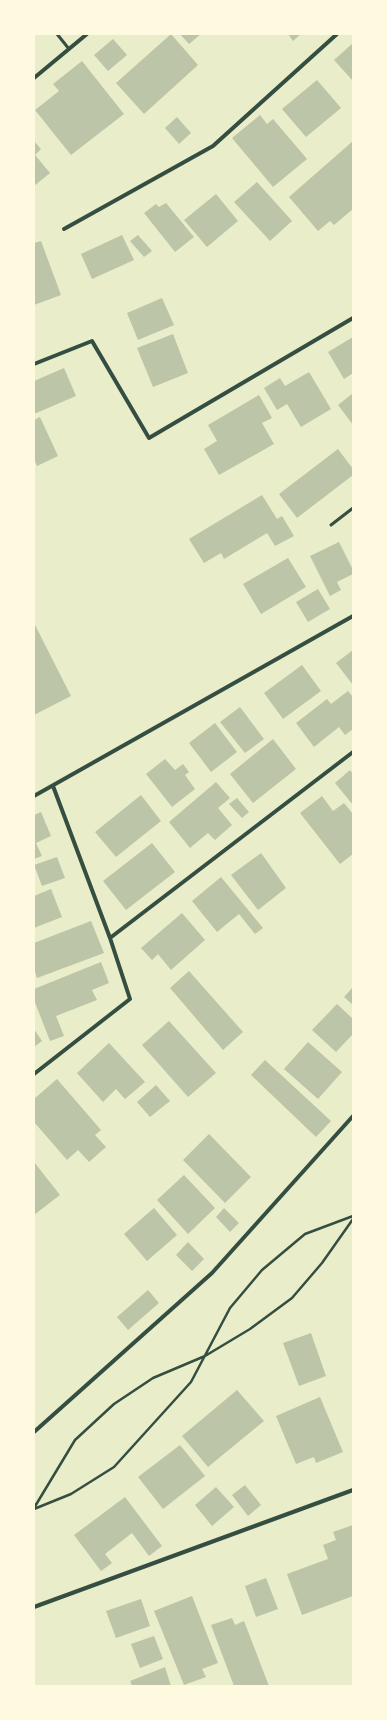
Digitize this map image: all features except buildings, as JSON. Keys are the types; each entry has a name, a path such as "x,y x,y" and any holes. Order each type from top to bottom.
{"street":[{"path":"34,78 87,34"},
{"path":"64,229 213,146 337,34"},
{"path":"34,364 92,341 149,438 353,318"},
{"path":"34,796 353,616"},
{"path":"110,938 353,752"},
{"path":"34,1074 130,999 110,938 53,786"},
{"path":"34,1432 212,1273 353,1116"},
{"path":"34,1607 353,1490"}],"lane":[{"path":"57,34 69,49"},
{"path":"331,524 353,508"}],"path":[{"path":"34,1509 71,1494 114,1467 191,1382 230,1308 262,1270 306,1234 353,1218"},
{"path":"34,1509 75,1440 114,1404 153,1378 205,1356 250,1329 292,1298 322,1263 353,1218"}]}
